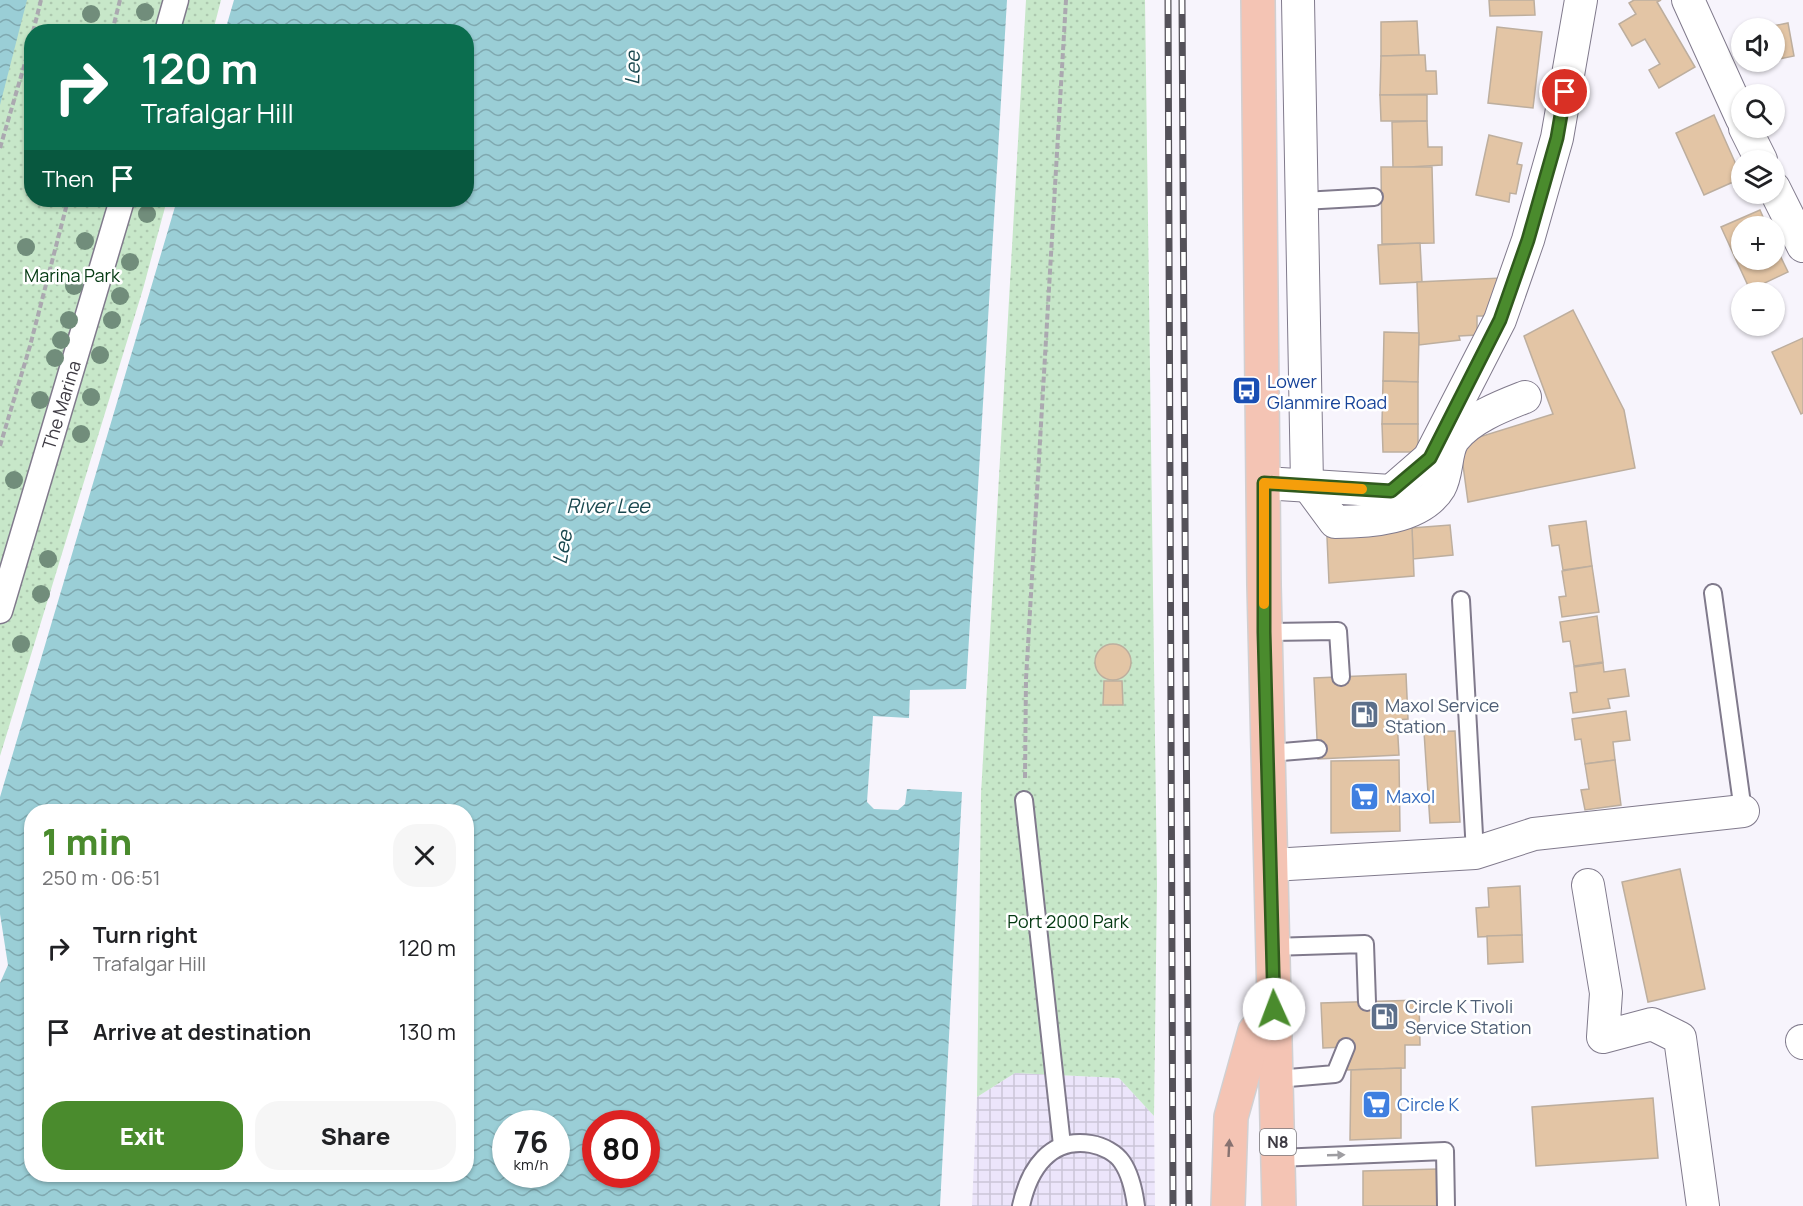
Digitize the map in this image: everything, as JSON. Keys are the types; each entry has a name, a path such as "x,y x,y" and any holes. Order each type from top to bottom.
{"highway":[{"name":"N8","path":"1258,0 1264,632 1280,1206"},
{"path":"1228,1206 1231,1117 1255,1031 1274,1009"}],"street":[{"path":"169,24 176,0"},
{"path":"1298,0 1307,484 1335,522 1363,522 1417,509 1440,487 1454,439 1487,413 1525,397"},
{"path":"1264,483 1391,491 1430,458 1500,320 1528,240 1557,138 1581,0"},
{"path":"1688,0 1731,95"},
{"path":"1782,204 1803,246"},
{"name":"The Marina","path":"0,611 120,207"},
{"path":"1272,865 1475,854 1534,834 1743,811"},
{"path":"1588,885 1606,993 1603,1037 1652,1024 1680,1038 1704,1206"}],"lane":[{"path":"1303,201 1374,197"},
{"path":"1713,593 1743,811"},
{"path":"1461,600 1475,854"},
{"path":"1264,632 1338,631 1341,677"},
{"path":"1269,753 1318,749"},
{"path":"1024,800 1062,1145"},
{"path":"1272,946 1365,944 1367,1002"},
{"path":"1277,1079 1335,1074 1346,1047"},
{"path":"1022,1206 1030,1178 1037,1164 1049,1152 1062,1145 1076,1143 1094,1145 1108,1150 1121,1160 1129,1174 1136,1206"},
{"path":"1278,1158 1445,1151 1446,1206"}],"path":[{"path":"35,24 41,0"},
{"path":"114,24 120,0"},
{"path":"1024,800 1028,656 1066,0"},
{"path":"0,148 24,66"},
{"path":"0,446 30,346 66,207"}],"shaded area":[{"path":"1015,1073 1119,1078 1154,1116 1155,1206 972,1206 977,1097"}],"green space":[{"name":"Marina Park","path":"0,0 221,0 215,24 24,24 24,207 165,207 143,289 0,756"},
{"name":"Port 2000 Park","path":"1026,0 1145,0 1157,884 1154,1116 1119,1078 1015,1073 977,1097 981,794"}],"water":[{"path":"0,0 27,0 0,105"},
{"name":"River Lee","path":"234,0 1007,0 966,689 910,690 909,718 873,716 867,802 874,809 898,810 905,804 907,789 962,792 940,1206 0,1206 0,983 8,965 0,914 0,797 175,207 474,207 474,24 227,24"}],"building":[{"path":"1489,0 1534,0 1535,15 1490,16"},
{"path":"1634,0 1661,0 1657,2 1695,67 1659,88 1649,70 1660,64 1645,39 1632,46 1619,24 1636,14 1629,3"},
{"path":"1417,21 1419,55 1381,56 1381,22"},
{"path":"1788,23 1794,56 1785,58 1785,24"},
{"path":"1497,27 1542,32 1533,108 1488,103"},
{"path":"1425,55 1426,71 1436,71 1437,94 1380,95 1381,56"},
{"path":"1380,95 1427,95 1427,121 1381,121"},
{"path":"1714,115 1731,153 1731,183 1704,195 1676,133"},
{"path":"1427,121 1428,147 1442,147 1442,165 1393,168 1392,122"},
{"path":"1489,135 1522,143 1517,164 1522,165 1516,194 1510,193 1509,202 1476,195"},
{"path":"1381,167 1432,167 1434,243 1382,244"},
{"path":"1760,210 1763,216 1746,216"},
{"path":"1731,223 1731,249 1721,227"},
{"path":"1420,243 1422,282 1380,284 1378,245"},
{"path":"1785,266 1788,272 1767,282 1746,282 1741,270 1785,270"},
{"path":"1501,278 1491,316 1477,316 1477,335 1459,336 1460,340 1419,345 1417,282"},
{"path":"1573,310 1624,410 1635,468 1468,502 1460,443 1553,414 1524,336"},
{"path":"1384,332 1419,333 1418,382 1383,381"},
{"path":"1803,338 1803,413 1801,414 1772,352"},
{"path":"1383,381 1418,382 1418,424 1382,424"},
{"path":"1382,424 1418,424 1418,452 1383,452"},
{"path":"1586,521 1592,566 1563,570 1559,545 1552,546 1549,526"},
{"path":"1450,525 1453,555 1413,559 1412,528"},
{"path":"1412,528 1414,576 1329,583 1327,537"},
{"path":"1592,566 1599,612 1562,617 1559,597 1566,596 1562,571"},
{"path":"1597,616 1603,662 1574,666 1570,641 1563,642 1560,622"},
{"path":"1113,644 1126,649 1131,662 1126,675 1113,680 1100,675 1095,662 1100,649"},
{"path":"1603,663 1604,672 1625,669 1629,696 1608,699 1610,708 1573,713 1570,693 1577,692 1574,667"},
{"path":"1406,674 1408,719 1397,720 1399,755 1318,759 1314,678"},
{"path":"1104,681 1122,681 1123,705 1103,705"},
{"path":"1626,711 1630,740 1613,742 1615,760 1585,764 1581,739 1575,740 1572,719"},
{"path":"1455,731 1460,822 1430,823 1424,732"},
{"name":"Maxol","path":"1399,760 1400,831 1331,833 1331,761"},
{"path":"1615,760 1621,805 1585,810 1581,790 1589,789 1585,764"},
{"path":"1680,869 1705,989 1648,1002 1622,882"},
{"path":"1520,886 1522,935 1478,937 1476,908 1489,907 1488,888"},
{"path":"1522,935 1523,962 1488,964 1487,936"},
{"path":"1419,1000 1420,1045 1405,1045 1405,1068 1347,1070 1346,1047 1323,1048 1321,1003"},
{"name":"Circle K","path":"1401,1068 1401,1138 1350,1140 1351,1070"},
{"path":"1653,1098 1658,1158 1536,1166 1532,1107"},
{"path":"1438,1169 1438,1206 1363,1206 1363,1171"}],"railway":[{"path":"1168,0 1173,1206"},
{"path":"1182,0 1189,1206"}],"slow traffic":[{"path":"1264,604 1264,483 1362,489"}],"place":[{"name":"Lower Glanmire Road","path":"1246,391"},
{"name":"Maxol Service Station","path":"1364,715"},
{"name":"Maxol","path":"1365,796"},
{"name":"Circle K Tivoli Service Station","path":"1384,1016"},
{"name":"Circle K","path":"1376,1104"}],"route":[{"path":"1274,1009 1272,865 1264,632 1264,483 1391,491 1430,458 1500,320 1528,240 1557,138 1565,92"}],"water label":[{"name":"Lee","path":"632,68"},
{"name":"Lee","path":"562,547"}]}
